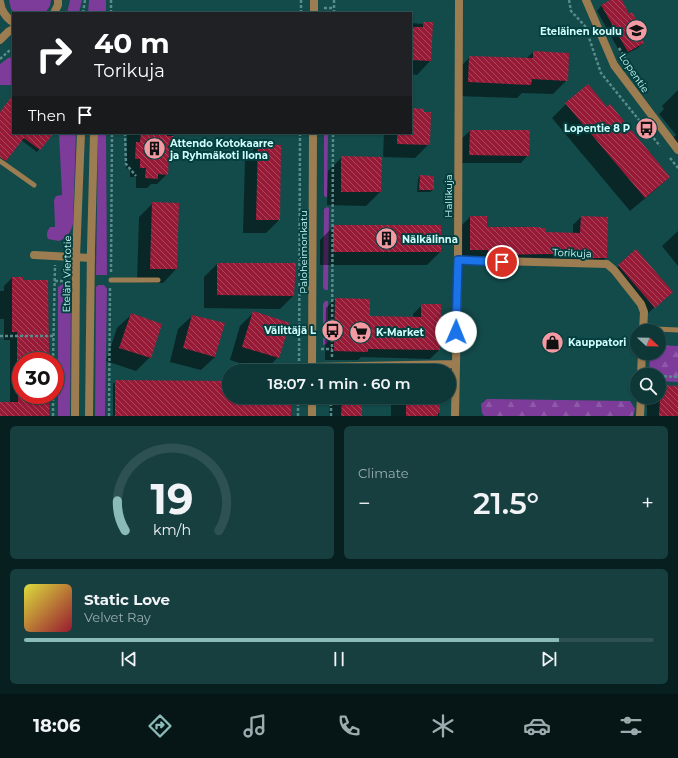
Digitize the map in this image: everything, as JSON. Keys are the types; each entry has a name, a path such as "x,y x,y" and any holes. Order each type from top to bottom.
{"street":[{"path":"314,0 314,12"},
{"name":"Hallikuja","path":"456,364 459,0"},
{"name":"Lopentie","path":"586,0 614,65 678,150"},
{"path":"1,8 12,21"},
{"path":"0,40 12,30"},
{"name":"Etelän Viertotie","path":"75,416 76,257 81,134"},
{"path":"89,416 94,134"},
{"name":"Paloheimonkatu","path":"312,364 313,134"},
{"path":"34,256 91,258"},
{"name":"Torikuja","path":"458,260 607,264 614,270 641,304 644,312 643,324"},
{"path":"312,404 312,416"},
{"name":"Hallikuja","path":"455,404 455,416"},
{"path":"640,416 641,404"}],"lane":[{"path":"0,161 34,185"},
{"path":"111,280 158,280"},
{"path":"666,329 678,330"}],"path":[{"path":"83,12 85,0"},
{"path":"111,0 111,12"},
{"path":"301,0 301,12"},
{"path":"334,0 334,12"},
{"name":"Lopentie","path":"619,47 647,90"},
{"path":"0,59 9,52 12,52"},
{"path":"109,416 112,134"},
{"path":"125,134 126,164 136,176"},
{"path":"299,364 300,134"},
{"path":"332,364 333,134"},
{"path":"54,256 54,352"},
{"path":"0,336 54,336"},
{"path":"666,376 678,377"},
{"path":"53,404 53,416"},
{"path":"298,404 298,416"},
{"path":"331,404 331,416"}],"green space":[{"path":"9,0 51,0 50,6 46,12 14,12 11,9"},
{"path":"70,0 82,0 79,12 67,12"},
{"path":"89,0 106,0 106,12 88,12"},
{"path":"12,57 12,86 0,85 0,64 8,58"},
{"path":"59,134 76,134 73,224 71,230 65,238 59,241 48,239 47,234 50,227 55,227 54,200 56,196 62,195"},
{"path":"98,134 106,134 107,275 96,275"},
{"path":"324,134 328,134 327,197 324,195"},
{"path":"327,207 329,208 328,290 325,290 323,288 324,209"},
{"path":"63,284 70,284 71,292 70,416 58,416 58,404 64,404 64,352 58,352 58,287"},
{"path":"98,285 104,285 107,289 105,416 95,416 96,287"},
{"path":"325,301 328,301 328,341 327,344 323,345 323,304"},
{"path":"666,345 678,346 678,382 666,381 666,368 649,368 650,360 666,360"},
{"path":"487,399 630,401 630,404 632,404 635,409 633,416 484,416 482,413 481,404"}],"building":[{"path":"610,0 622,0 629,14 632,12 638,23 635,25 644,43 628,52 601,5"},
{"path":"423,22 433,22 431,61 412,60 412,27 423,27"},
{"path":"533,51 569,53 568,81 532,79 531,85 468,82 469,56 533,58"},
{"path":"588,84 607,107 610,104 670,177 645,198 565,103"},
{"path":"12,96 12,134 53,134 40,150 24,138 6,161 0,157 0,112"},
{"path":"412,108 424,109 424,112 431,112 430,145 397,144 397,134 412,134"},
{"path":"470,130 530,130 529,156 469,155"},
{"name":"Attendo Kotokaarre ja Ryhmäkoti Ilona","path":"141,134 167,134 167,136 174,136 174,157 169,156 168,175 158,174 158,179 145,178 146,168 140,168 140,159 135,159 136,142 140,142"},
{"path":"258,144 281,145 280,220 256,220"},
{"path":"341,156 382,157 381,192 341,192"},
{"path":"420,175 434,176 434,190 419,190"},
{"path":"152,202 179,203 177,269 150,269"},
{"path":"470,216 487,216 487,227 540,227 546,228 546,232 580,233 581,216 608,217 607,258 575,258 576,255 546,254 488,255 488,250 470,250"},
{"name":"Nälkälinna","path":"333,225 441,225 441,252 333,252"},
{"path":"636,249 673,292 655,308 618,265"},
{"path":"217,263 296,263 294,296 217,295"},
{"path":"12,277 23,277 23,280 48,280 49,352 17,352 17,332 12,332"},
{"path":"335,298 370,299 370,316 421,317 421,304 441,304 440,350 368,349 368,352 334,351"},
{"path":"253,311 290,323 279,358 242,347"},
{"path":"131,313 162,324 151,358 119,348"},
{"path":"192,315 225,323 215,357 183,348"},
{"path":"115,380 222,381 222,404 291,404 291,416 115,416"},
{"path":"666,385 678,386 678,416 659,416 660,404 666,404"},
{"path":"0,402 12,402 12,404 49,404 49,416 0,416"},
{"path":"342,404 362,404 362,416 341,416"},
{"path":"406,404 440,404 440,413 438,413 438,416 406,416"}],"place":[{"name":"Eteläinen koulu","path":"637,31"},
{"name":"Lopentie 8 P","path":"646,128"},
{"name":"Attendo Kotokaarre ja Ryhmäkoti Ilona","path":"155,149"},
{"name":"Nälkälinna","path":"387,239"},
{"name":"Välittäjä L","path":"332,330"},
{"name":"K-Market","path":"360,332"},
{"name":"Kauppatori","path":"552,342"}],"route":[{"path":"456,332 458,260 502,262"}]}
